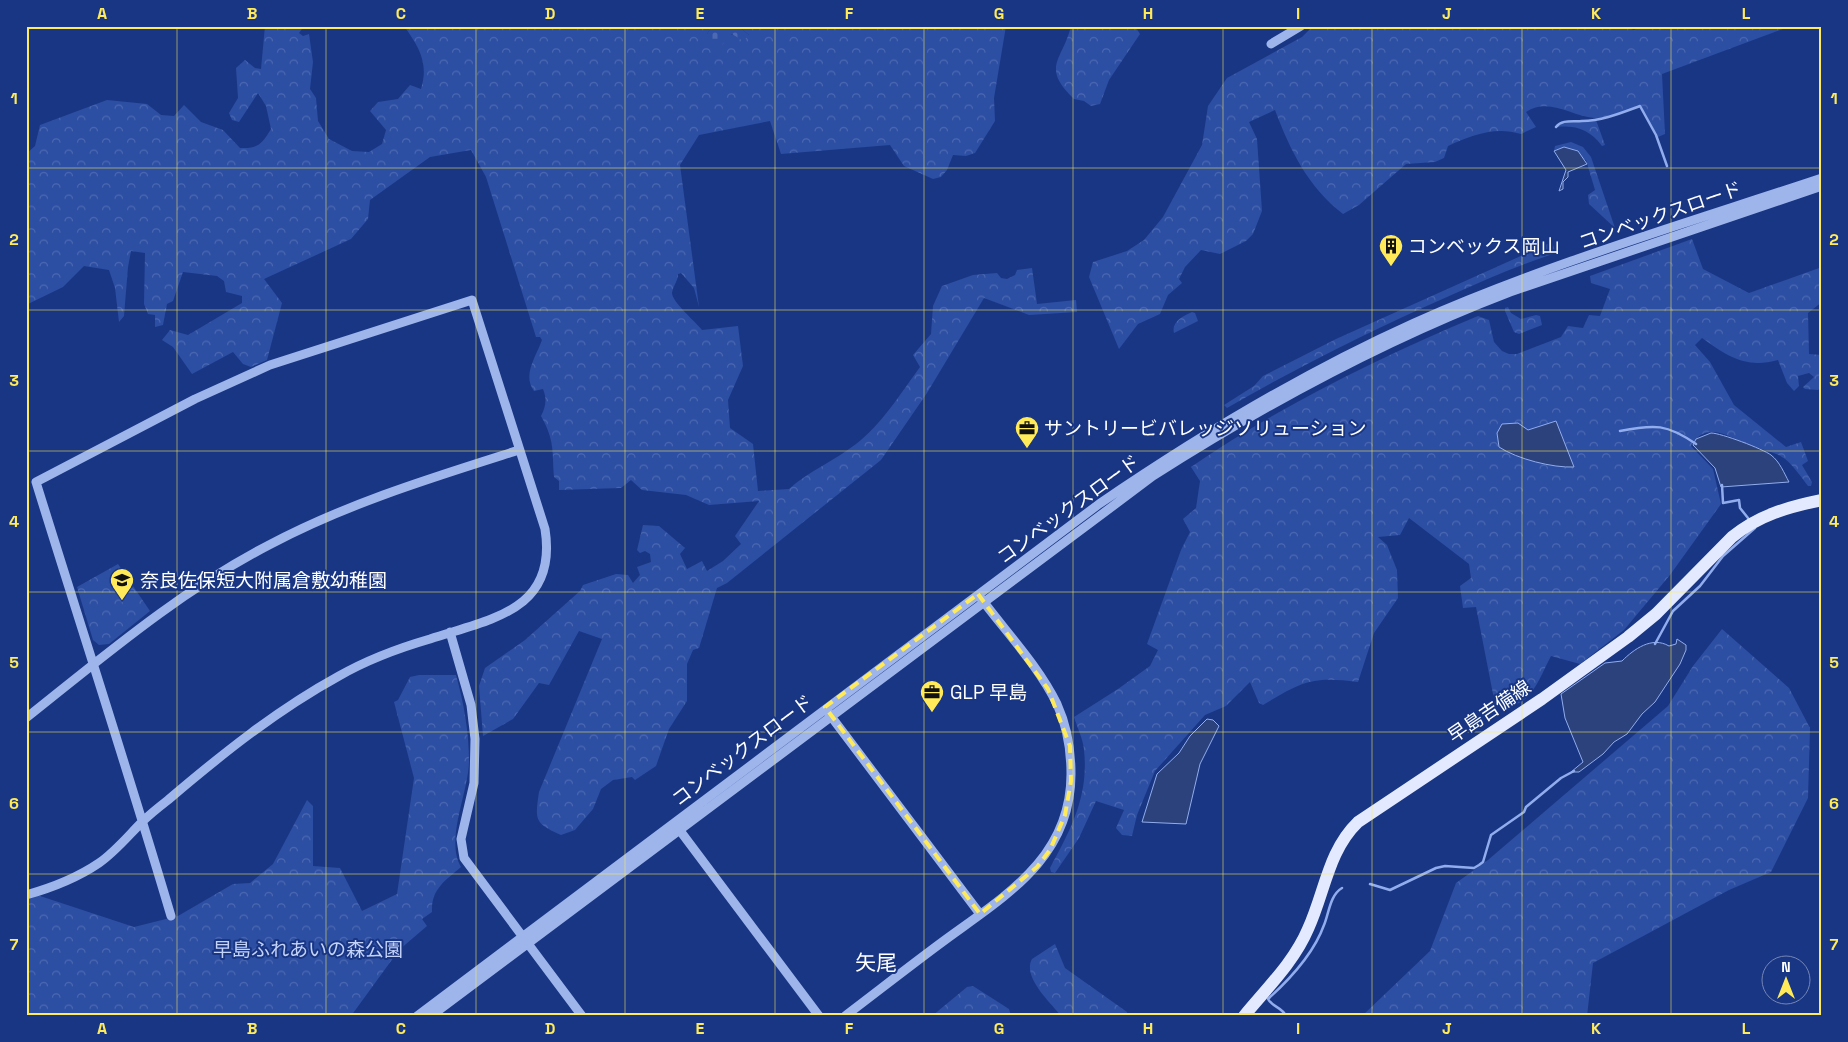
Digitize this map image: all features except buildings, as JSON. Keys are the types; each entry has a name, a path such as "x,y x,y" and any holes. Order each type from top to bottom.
{"main road":[{"name":"早島吉備線","path":"1244,1016 1299,947 1315,912 1334,855 1348,832 1358,822 1542,699 1628,637 1656,614 1744,527 1774,512 1822,500"}],"street":[{"path":"1271,44 1301,26"},
{"name":"コンベックスロード","path":"981,598 1099,504 1154,466 1255,403 1311,372 1416,322 1509,285 1822,178"},
{"name":"コンベックスロード","path":"431,1016 525,940 676,825 981,598 1153,476 1266,407 1361,356 1510,292 1822,186"},
{"path":"26,895 67,881 98,864 114,851 142,821 251,733 302,697 365,663 512,610 533,590 543,570 546,551 545,528 472,300 297,355 194,399 36,482 92,666 142,821 171,916"},
{"path":"26,718 152,618 194,589 268,545 368,499 520,450"},
{"path":"845,1016 1018,886 1037,867 1050,850 1065,815 1071,781 1070,746 1057,705 1048,689 981,598"},
{"path":"450,632 471,705 476,739 474,783 462,832 462,852 468,865 582,1016"},
{"path":"828,711 980,914"},
{"path":"676,825 819,1016"},
{"name":"コンベックスロード","path":"416,1016 525,940"}],"highlighted area":[{"path":"978,594 1048,689 1070,746 1071,781 1065,815 1050,850 1037,867 980,914 825,707"}],"green space":[{"path":"265,26 304,26 299,33 303,36 309,34 313,62 310,89 316,98 318,121 329,139 352,151 369,152 382,144 386,130 370,111 378,102 398,99 410,85 421,89 424,71 423,63 418,48 404,26 712,26 707,34 749,35 738,26 1006,26 994,98 995,121 975,153 966,156 953,155 947,170 941,177 933,179 904,166 890,145 781,154 770,121 699,135 680,165 699,307 694,288 681,273 678,274 672,293 680,307 702,330 738,326 743,366 728,400 730,428 753,444 758,491 789,489 848,450 874,427 891,408 920,367 913,355 931,334 933,306 942,286 973,275 997,273 1001,278 1007,279 1015,275 1017,270 1032,268 1037,304 1076,300 1077,312 1029,315 984,298 927,393 881,460 727,583 717,588 699,648 693,650 687,664 687,701 669,729 656,766 635,780 632,777 613,780 601,789 593,809 575,830 561,835 541,824 537,815 539,792 602,639 579,631 549,685 539,683 513,719 483,736 479,686 485,668 525,640 580,591 583,585 616,574 628,575 633,583 640,575 637,567 651,562 650,554 645,551 640,553 637,550 643,525 659,526 685,548 680,554 687,569 702,561 707,571 723,561 741,544 735,536 759,501 709,505 686,495 642,490 631,480 621,488 559,490 559,481 554,477 551,439 541,416 544,409 545,396 543,389 534,391 529,379 531,366 542,340 540,337 536,337 486,177 471,150 430,157 370,200 368,219 351,239 264,279 282,303 267,360 251,367 243,364 233,352 192,374 173,347 162,340 170,330 188,335 242,303 242,296 226,292 224,281 217,276 183,272 173,301 167,304 163,325 155,327 155,315 148,314 144,304 145,253 131,251 124,316 119,322 115,288 109,270 84,266 63,287 26,305 26,154 35,146 40,125 107,100 147,104 161,115 174,116 184,105 201,122 223,130 240,148 251,148 262,142 271,129 266,106 258,93 239,122 232,120 229,113 238,98 236,68 245,60 255,68 261,69"},
{"path":"712,26 738,26 749,35 743,41 732,34 719,48 707,34"},
{"path":"1071,26 1135,26 1140,34 1109,80 1100,104 1091,106 1084,101 1074,99 1058,79 1057,63"},
{"path":"1313,26 1622,26 1634,30 1644,26 1791,26 1662,74 1665,134 1658,137 1640,105 1618,114 1600,118 1585,117 1543,106 1526,112 1536,127 1521,134 1493,131 1475,135 1448,146 1444,158 1435,162 1406,164 1359,205 1343,214 1310,180 1287,139 1275,110 1249,122 1257,139 1262,211 1253,234 1246,241 1220,254 1201,250 1185,267 1179,279 1182,283 1168,295 1160,314 1138,324 1119,349 1089,277 1093,262 1127,251 1144,240 1163,217 1202,145 1208,106 1227,78 1302,37"},
{"path":"1596,120 1605,145 1602,146 1587,132 1570,127 1557,127 1562,123"},
{"path":"1571,142 1583,147 1591,157 1615,228 1589,204 1588,195 1595,190 1586,160 1557,149 1554,151 1555,146"},
{"path":"1692,239 1703,269 1749,293 1822,267 1822,302 1808,313 1809,354 1822,355 1822,387 1818,390 1805,389 1803,387 1814,377 1809,373 1798,376 1799,386 1794,391 1787,383 1778,360 1756,363 1746,362 1729,355 1702,338 1695,345 1710,362 1734,405 1786,447 1801,442 1808,461 1802,465 1812,482 1811,486 1808,486 1789,463 1774,453 1718,433 1711,432 1697,438 1691,446 1713,469 1721,504 1670,575 1624,630 1580,664 1551,656 1532,692 1526,699 1509,705 1498,704 1493,694 1476,607 1463,608 1460,586 1471,578 1469,564 1409,518 1400,535 1378,537 1387,545 1397,570 1398,598 1374,633 1358,682 1329,680 1307,683 1263,705 1259,703 1250,682 1226,706 1205,715 1155,771 1137,815 1132,836 1122,835 1116,828 1124,810 1096,801 1079,838 1055,873 1051,872 1050,868 1077,812 1084,782 1083,746 1074,717 1150,666 1158,650 1147,644 1181,550 1190,532 1183,519 1196,508 1200,481 1191,467 1259,424 1330,384 1478,316 1489,320 1494,342 1502,351 1509,354 1517,354 1561,337 1568,326 1583,328 1589,315 1600,316 1610,289 1591,283 1590,276"},
{"path":"1552,242 1556,253 1501,274 1419,310 1308,364 1227,408 1224,405 1254,386 1263,376 1336,339"},
{"path":"1508,307 1511,313 1521,319 1536,315 1540,316 1542,325 1519,334 1514,332 1505,311 1505,308"},
{"path":"1192,312 1195,313 1198,321 1174,333 1176,323"},
{"name":"奈良佐保短大附属倉敷幼稚園","path":"118,564 150,611 109,644 99,645 93,640 77,587"},
{"path":"1722,629 1789,688 1810,728 1808,798 1771,872 1729,890 1593,963 1587,1016 1362,1016 1430,951 1456,883 1488,860 1668,706 1693,666"},
{"name":"早島ふれあいの森公園","path":"419,675 456,675 461,697 467,729 469,762 456,830 455,844 461,867 437,891 432,904 432,912 422,919 427,926 399,950 351,1016 26,1016 26,916 29,913 26,899 37,895 134,927 178,916 233,884 250,883 273,864 307,800 313,806 313,866 340,868 362,911 397,894 414,778 394,702 398,700 410,677"},
{"path":"1055,944 1065,968 1127,1012 1128,1016 1061,1016 1044,997 1034,981 1030,966 1032,959"},
{"path":"973,986 1009,1009 1011,1016 932,1016 967,987"}],"shaded area":[{"path":"1564,147 1578,151 1587,164 1568,172 1568,177 1563,182 1563,189 1559,191 1566,170 1554,151"},
{"path":"1556,421 1574,467 1535,462 1499,447 1497,433 1502,424 1518,423 1528,430"},
{"path":"1711,433 1742,442 1771,455 1779,464 1789,482 1721,487 1715,468 1693,445 1696,439"},
{"path":"1677,639 1686,645 1686,650 1680,664 1655,702 1642,714 1627,734 1614,742 1603,754 1579,772 1571,772 1583,762 1565,718 1561,694 1605,663 1622,661 1638,648 1650,643 1663,643 1669,646 1676,644"},
{"path":"1207,719 1213,720 1219,726 1200,764 1186,824 1142,822 1157,774 1179,753 1190,736"}],"waterway":[{"path":"1556,127 1564,122 1604,118 1640,106 1656,135 1667,166"},
{"path":"1620,431 1643,427 1660,427 1686,437 1696,444"},
{"path":"1722,485 1723,503 1739,500 1740,508 1748,518"},
{"path":"1655,644 1673,611 1700,586 1723,556 1755,528"},
{"path":"1370,884 1390,890 1436,868 1445,866 1474,868 1483,862 1491,835 1524,812 1526,807 1561,778 1574,771"},
{"path":"1286,1016 1268,999 1292,975 1314,946 1326,920 1332,900 1342,888"}],"place":[{"name":"コンベックス岡山","path":"1391,267"},
{"name":"サントリービバレッジソリューション","path":"1027,449"},
{"name":"奈良佐保短大附属倉敷幼稚園","path":"122,601"},
{"name":"GLP 早島","path":"932,713"}],"district":[{"name":"矢尾","path":"876,963"}]}
